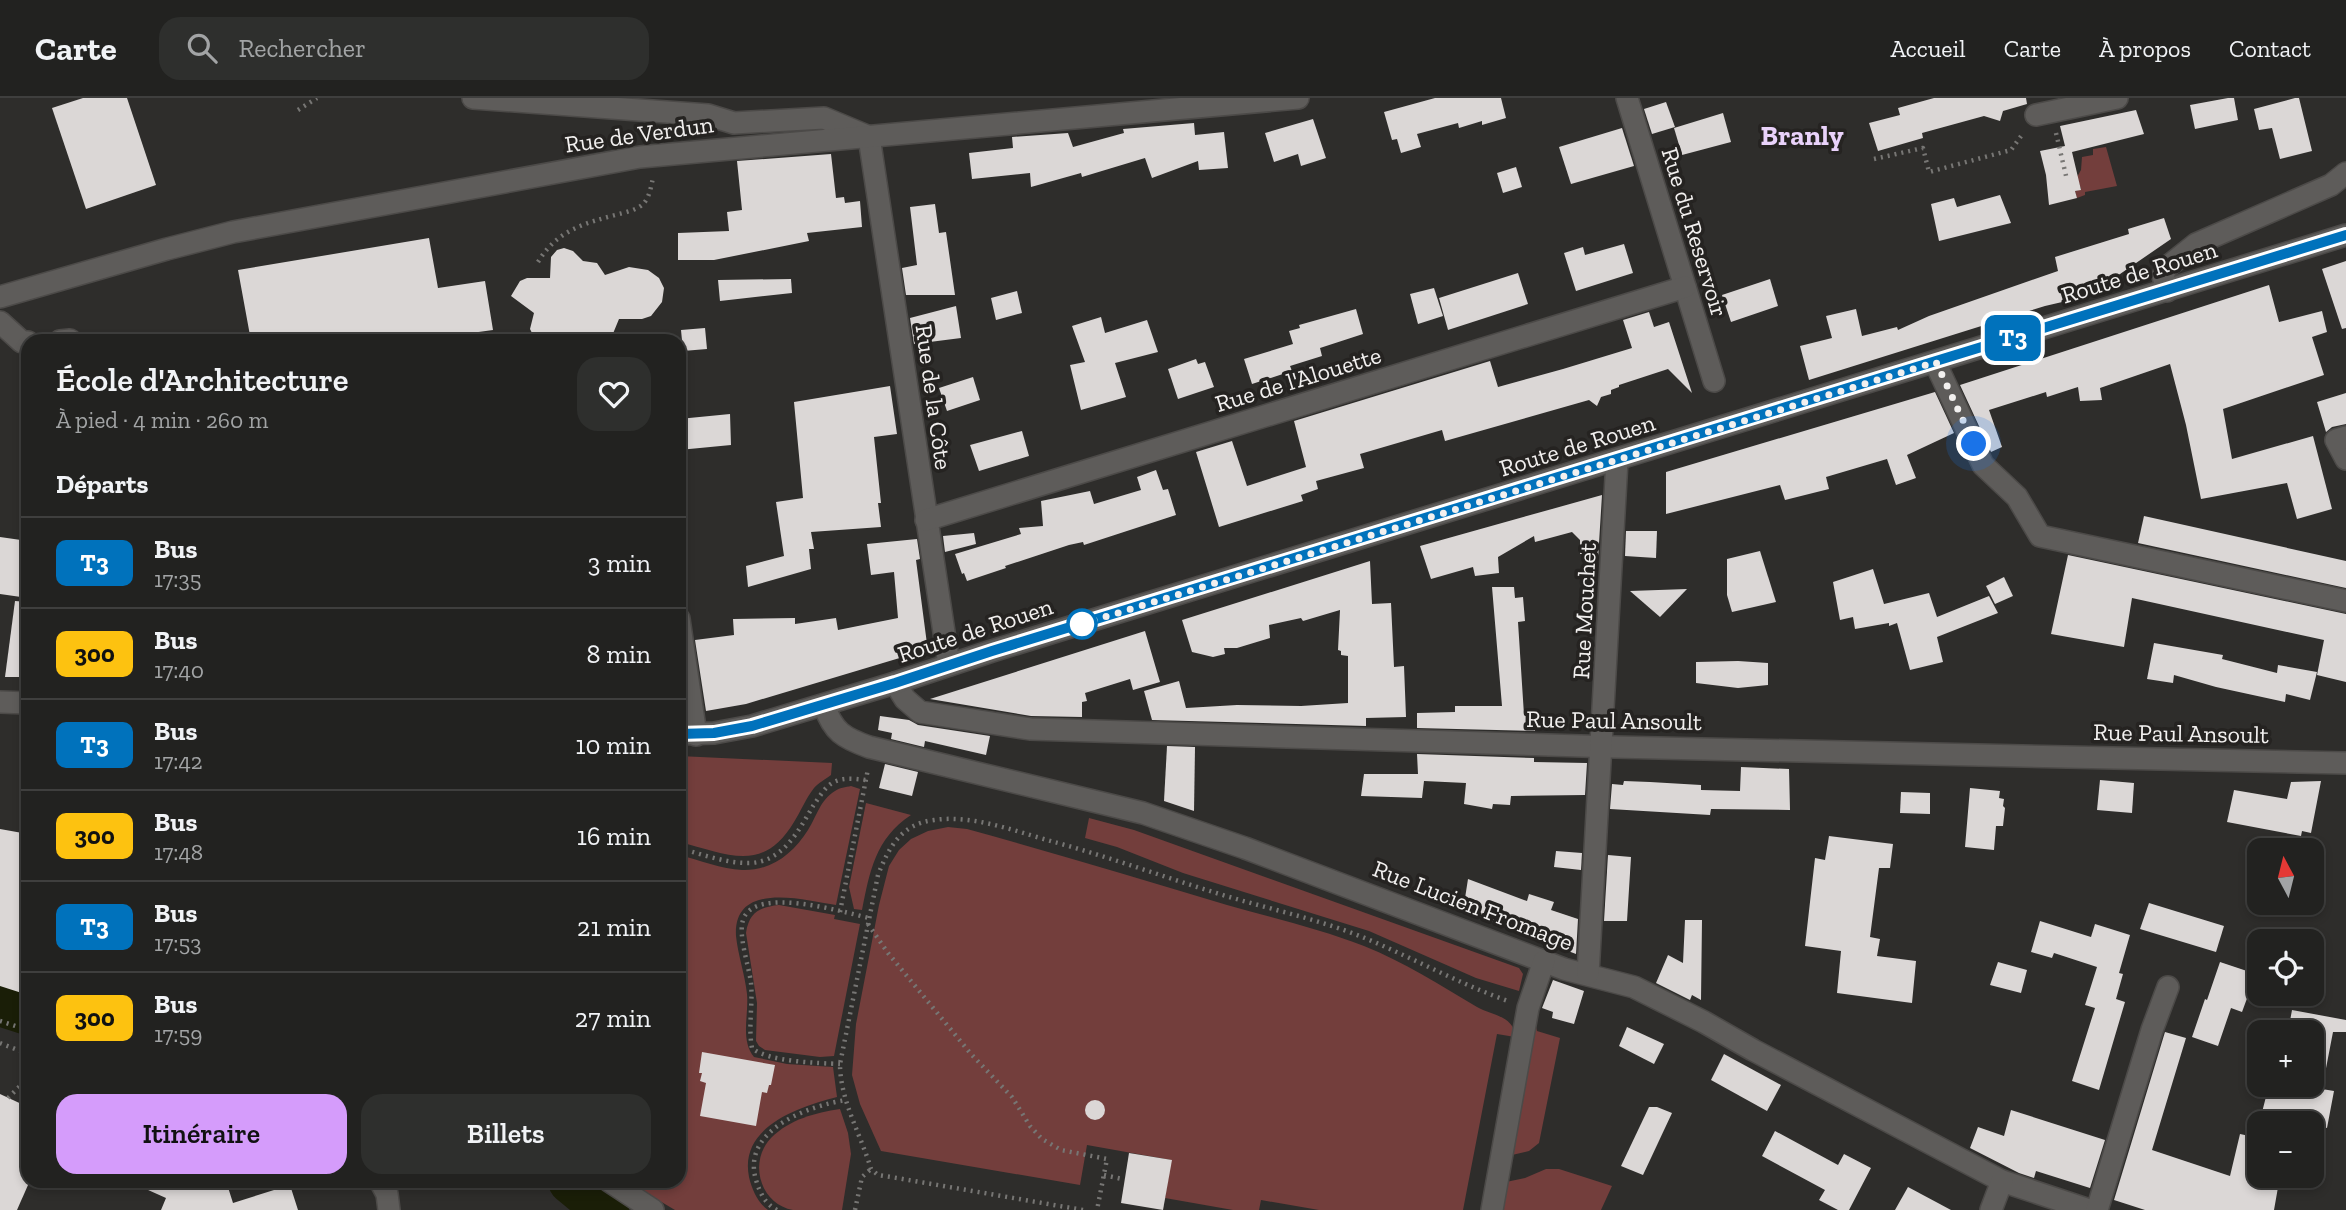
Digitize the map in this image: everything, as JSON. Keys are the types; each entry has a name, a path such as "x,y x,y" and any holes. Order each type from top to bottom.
{"street":[{"path":"473,98 708,115 734,123 824,118 869,137"},
{"name":"Rue de Verdun","path":"0,298 233,232 640,157 1298,98"},
{"name":"Rue du Reservoir","path":"1626,98 1714,381"},
{"path":"2043,114 2118,98"},
{"path":"734,123 738,147"},
{"name":"Rue de la Côte","path":"869,137 949,665"},
{"path":"2167,291 2163,276 2166,268 2196,244 2341,185"},
{"name":"Route de Rouen","path":"688,734 732,731 824,705 2346,235"},
{"name":"Rue de l'Alouette","path":"926,520 1685,287"},
{"path":"0,322 21,341"},
{"path":"1936,362 1983,465 2017,497 2040,536 2346,601"},
{"path":"2346,438 2336,440 2346,459"},
{"name":"Rue Mouchet","path":"1588,974 1617,460"},
{"name":"Rue Paul Ansoult","path":"895,683 905,699 920,712 1030,729 1602,747 2346,763"},
{"path":"0,702 21,703"},
{"name":"Rue Lucien Fromage","path":"824,705 829,720 841,734 873,748 1143,813 1245,848 1564,969 1634,987 2002,1181 2089,1210"},
{"path":"686,709 688,734"},
{"path":"1492,1210 1528,1008 1544,961"},
{"path":"2097,1210 2152,1030 2168,987"},
{"path":"1991,1210 2002,1181"},
{"path":"384,1188 389,1210"},
{"path":"619,1188 653,1210"}],"path":[{"path":"298,110 317,98"},
{"path":"1874,159 1923,148 1929,172 2011,150 2043,114 2067,180"},
{"path":"538,262 546,247 583,223 643,205 650,192 657,156"},
{"path":"840,912 873,748"},
{"path":"686,850 749,864 767,860 781,852 798,832 821,793 834,782 848,778 866,780"},
{"path":"1083,1210 878,1175 871,1170 846,1100 840,1064 874,886 887,851 906,829 933,820 967,820 1096,853 1368,939 1468,986 1528,1008"},
{"path":"840,1064 783,1058 757,1053 751,1048 751,984 742,931 743,919 748,911 772,901 840,912 868,920 888,953 971,1054 1012,1097 1030,1126 1050,1146 1107,1159 1097,1210"},
{"path":"0,1021 21,1028"},
{"path":"0,1043 21,1051"},
{"path":"8,1098 21,1085"},
{"path":"777,1210 765,1200 754,1176 753,1160 758,1146 768,1135 802,1111 846,1100"},
{"path":"855,1210 862,1177 871,1170"},
{"path":"1104,1175 1122,1179"}],"shaded area":[{"path":"2106,147 2117,186 2085,192 2085,195 2077,198 2075,191 2081,189 2077,177 2081,170 2082,157 2093,155 2093,149"},
{"path":"686,756 832,763 831,775 814,788 794,822 770,849 757,854 729,855 686,844"},
{"path":"851,786 860,789 836,905 790,898 758,900 746,907 738,918 736,936 747,994 747,1043 754,1057 787,1064 833,1067 837,1097 805,1107 775,1122 762,1132 753,1145 748,1160 749,1177 756,1196 768,1210 675,1210 638,1188 686,1188 686,857 742,870 753,870 772,864 795,847 822,804 838,789"},
{"path":"866,803 911,815 889,834 882,845 868,882 862,910 854,909 849,887"},
{"path":"1089,818 1134,830 1519,968 1523,974 1519,991 1476,978 1369,931 1183,873 1117,847 1085,838"},
{"path":"948,827 1000,838 1347,940 1393,959 1477,1007 1507,1020 1515,1037 1497,1034 1463,1210 1319,1210 1261,1200 1259,1210 1233,1210 1165,1198 1171,1160 1087,1145 1080,1185 881,1151 860,1104 852,1075 856,1024 879,905 889,866 899,850 911,839 928,831"},
{"path":"779,905 835,915 834,919 860,924 834,1056 820,1057 765,1050 756,1041 757,1003 746,933 756,912"},
{"path":"1536,1027 1537,1031 1560,1038 1539,1143 1529,1151 1512,1155"},
{"path":"840,1109 851,1154 842,1210 793,1210 772,1200 765,1191 759,1170 764,1148 771,1138 795,1122"},
{"path":"1546,1169 1559,1169 1612,1186 1601,1210 1501,1210 1506,1182"}],"building":[{"path":"83,98 127,98 156,185 86,209 52,108"},
{"path":"1435,98 1501,98 1506,118 1459,128 1458,123 1417,134 1421,147 1401,153 1397,139 1392,140 1384,112"},
{"path":"1934,98 2026,98 2027,104 2003,111 2000,121 1984,116 1922,133 1923,138 1878,151 1869,123 1900,115 1898,108"},
{"path":"2234,98 2238,120 2195,129 2190,105"},
{"path":"2299,98 2312,151 2280,159 2272,128 2259,130 2254,109"},
{"path":"1666,102 1675,127 1652,134 1644,109"},
{"path":"2136,110 2144,134 2072,152 2081,190 2075,191 2077,198 2049,205 2040,151 2065,146 2060,126"},
{"path":"1723,113 1731,142 1682,155 1674,128"},
{"path":"1313,119 1326,158 1301,166 1298,154 1274,162 1265,133"},
{"path":"1194,123 1195,135 1224,132 1228,168 1199,170 1198,161 1152,178 1145,158 1082,177 1081,173 1031,187 1030,173 972,179 969,153 1013,148 1012,137 1068,133 1073,147 1124,133 1123,129"},
{"path":"1622,128 1634,166 1571,184 1559,147"},
{"path":"831,154 836,198 844,197 845,203 860,201 862,227 807,233 809,241 714,260 678,260 678,233 729,231 727,212 742,210 737,161"},
{"path":"1516,167 1522,187 1503,193 1497,173"},
{"path":"2000,195 2011,223 1939,241 1931,204 1954,198 1957,207"},
{"path":"935,204 939,233 946,232 955,295 906,295 902,268 917,265 910,207"},
{"path":"2164,218 2171,239 2088,296 2045,306 1809,380 1800,346 1832,338 1826,316 1856,309 1862,336 1897,327 1898,330 1929,316 2058,271 2055,257 2129,234 2128,229"},
{"path":"429,238 438,288 485,281 493,330 464,334 250,334 238,270"},
{"path":"1624,244 1633,273 1576,291 1564,253 1583,247 1585,255"},
{"path":"564,248 573,251 583,261 597,263 605,275 629,267 648,270 659,278 664,288 662,302 651,316 642,319 619,319 613,334 532,334 530,329 534,313 511,296 520,281 527,278 550,278 551,257 557,250"},
{"path":"2346,261 2346,328 2342,329 2322,269"},
{"path":"1518,273 1528,304 1448,330 1439,298"},
{"path":"791,279 792,293 720,301 718,280"},
{"path":"1770,279 1778,306 1731,322 1722,295"},
{"path":"2269,285 2279,322 2322,311 2327,332 2312,337 2324,375 2223,409 2232,459 2313,436 2332,509 2297,519 2287,483 2201,499 2170,364 2100,388 2102,400 2080,401 2078,387 2047,397 2046,392 1989,410 2002,447 1991,452 1960,385"},
{"path":"1434,288 1443,316 1418,324 1410,294"},
{"path":"1017,291 1022,313 996,320 991,298"},
{"path":"956,306 961,338 914,344 910,318"},
{"path":"1356,309 1363,334 1320,348 1322,356 1290,366 1292,371 1252,384 1244,359 1293,344 1289,331 1300,328 1299,325"},
{"path":"1649,312 1654,327 1669,322 1692,393 1668,369 1619,385 1611,390 1611,394 1601,397 1597,406 1589,400 1445,441 1442,430 1360,454 1364,468 1316,481 1318,489 1301,495 1303,501 1219,527 1196,452 1232,441 1247,486 1306,467 1294,421 1490,361 1498,387 1632,348 1623,320"},
{"path":"1101,317 1105,333 1147,320 1158,352 1115,363 1126,397 1081,410 1070,365 1085,362 1072,326"},
{"path":"705,328 707,349 686,351 686,334 681,334 681,330"},
{"path":"1196,359 1198,364 1205,362 1214,387 1178,399 1168,369"},
{"path":"973,377 980,400 947,411 939,388"},
{"path":"890,386 897,434 874,437 881,527 811,532 814,549 809,549 811,569 748,587 746,566 784,556 776,502 803,498 794,402"},
{"path":"1935,392 1954,433 1907,455 1916,478 1896,485 1887,459 1826,477 1829,489 1785,500 1780,485 1666,514 1666,472"},
{"path":"2346,393 2346,424 2332,427 2326,432 2317,402"},
{"path":"730,414 731,445 686,449 686,418"},
{"path":"1022,431 1029,456 979,471 970,445"},
{"path":"1156,470 1163,490 1168,489 1176,515 1084,545 1083,542 1069,545 967,581 964,573 962,574 955,554 1021,534 1019,528 1043,526 1041,501 1090,491 1094,504 1141,490 1137,477"},
{"path":"1602,495 1598,559 1593,554 1580,554 1580,540 1572,532 1535,542 1534,536 1498,557 1499,573 1475,576 1473,567 1431,579 1420,546"},
{"path":"2144,516 2346,561 2346,588 2138,543"},
{"path":"1626,531 1657,531 1656,558 1625,556"},
{"path":"974,533 976,544 945,552 943,536"},
{"path":"0,537 21,540 21,597 0,594"},
{"path":"917,539 920,559 916,560 927,644 923,651 746,704 706,711 695,640 734,635 733,619 795,618 795,624 836,618 838,630 898,618 894,572 871,575 867,544"},
{"path":"1760,551 1776,602 1732,612 1727,595 1727,559"},
{"path":"2068,555 2346,614 2346,682 2317,675 2324,640 2132,598 2124,647 2051,634"},
{"path":"1370,561 1372,604 1391,603 1394,667 1404,666 1406,717 1366,718 1366,726 1152,720 1144,691 1179,681 1186,708 1348,703 1348,656 1341,655 1338,650 1340,610 1303,621 1301,618 1269,625 1270,638 1237,648 1224,648 1225,654 1213,657 1192,652 1182,620"},
{"path":"1873,569 1884,604 1929,593 1937,617 1989,596 1998,613 1937,637 1943,662 1910,670 1897,623 1855,629 1853,617 1840,620 1833,582"},
{"path":"2004,577 2013,596 1995,604 1986,586"},
{"path":"1492,587 1514,587 1515,598 1523,597 1525,621 1518,622 1524,715 1535,715 1535,731 1417,728 1417,713 1455,712 1455,706 1502,706"},
{"path":"1687,589 1660,617 1630,591"},
{"path":"15,601 21,601 21,677 5,677"},
{"path":"1145,631 1160,682 1133,690 1130,679 1085,693 1087,701 1082,702 1082,717 1031,716 930,699"},
{"path":"2154,643 2223,655 2222,659 2277,673 2278,665 2317,672 2310,700 2286,694 2285,702 2174,675 2173,683 2147,679"},
{"path":"1696,662 1768,663 1768,685 1738,688 1696,683"},
{"path":"880,716 990,736 986,755 925,741 924,747 891,739 892,733 878,730"},
{"path":"1167,746 1195,747 1194,811 1164,801"},
{"path":"1417,754 1534,758 1534,762 1587,763 1585,795 1511,796 1510,805 1493,804 1492,809 1464,804 1466,783 1424,781 1422,798 1361,796 1364,774 1418,774"},
{"path":"885,764 918,772 912,796 879,788"},
{"path":"1741,767 1789,769 1790,810 1711,809 1710,815 1610,809 1612,784 1623,785 1624,781 1650,782 1701,785 1701,790 1740,791"},
{"path":"2100,780 2134,783 2132,813 2097,810"},
{"path":"2321,781 2311,833 2302,831 2301,836 2227,822 2234,790 2287,799 2291,782"},
{"path":"1970,788 2000,791 1999,798 2004,799 2003,826 1996,826 1994,850 1965,847"},
{"path":"1901,792 1930,793 1930,814 1900,813"},
{"path":"0,829 21,833 21,993 0,986"},
{"path":"1829,836 1893,844 1890,868 1879,868 1870,937 1880,939 1877,956 1916,961 1912,1003 1837,993 1841,951 1805,946 1815,858 1825,860"},
{"path":"1556,851 1582,853 1581,870 1554,867"},
{"path":"1608,855 1631,857 1627,921 1604,921"},
{"path":"1468,879 1527,901 1529,894 1554,902 1551,910 1578,919 1576,954 1463,911"},
{"path":"2149,903 2224,926 2216,952 2140,929"},
{"path":"1685,920 1702,920 1701,1000 1692,995 1690,1000 1656,983 1668,955 1683,963"},
{"path":"2040,921 2091,937 2095,924 2130,935 2119,973 2123,974 2116,999 2125,1002 2099,1090 2072,1081 2095,1008 2085,1005 2097,967 2054,953 2052,958 2031,952"},
{"path":"1998,962 2027,970 2021,993 1990,985"},
{"path":"2220,962 2247,971 2247,998 2242,1012 2231,1008 2218,1046 2192,1037 2205,999 2207,1000"},
{"path":"1553,980 1584,991 1574,1024 1552,1018 1553,1012 1542,1008"},
{"path":"2292,1010 2346,1020 2346,1032 2333,1032 2324,1079 2324,1020 2290,1020"},
{"path":"1627,1027 1664,1044 1654,1064 1619,1046"},
{"path":"2165,1032 2186,1038 2152,1150 2230,1176 2240,1134 2247,1135 2247,1188 2278,1188 2274,1210 2145,1210 2114,1200"},
{"path":"702,1052 775,1065 771,1085 767,1093 762,1092 756,1126 700,1116 706,1083 700,1081"},
{"path":"1724,1054 1781,1085 1767,1111 1711,1080"},
{"path":"2324,1089 2334,1091 2327,1128 2324,1127 2324,1111 2262,1111 2266,1097 2324,1097"},
{"path":"0,1094 21,1104 21,1188 27,1188 17,1210 0,1210"},
{"path":"1095,1100 1102,1103 1105,1110 1102,1117 1095,1120 1088,1117 1085,1110 1088,1103"},
{"path":"1649,1107 1672,1113 1643,1175 1621,1166"},
{"path":"2011,1110 2105,1140 2090,1188 2036,1171 2034,1178 2019,1173 1970,1148 1978,1127 2004,1136"},
{"path":"1775,1131 1838,1165 1844,1154 1871,1168 1849,1210 1838,1210 1819,1200 1825,1190 1762,1156"},
{"path":"1129,1153 1172,1160 1163,1210 1121,1203"},
{"path":"1908,1187 1951,1210 1895,1210"},
{"path":"144,1188 228,1188 233,1203 280,1188 291,1188 298,1210 161,1210 166,1198"}],"waterway":[{"path":"0,1003 21,1010"},
{"path":"579,1188 606,1210"}],"bus line":[{"name":"T3","path":"686,734 732,731 824,705 2346,235"}],"district":[{"name":"Branly","path":"1802,135"}],"route":[{"path":"1082,624 1936,362 1974,444"}]}
